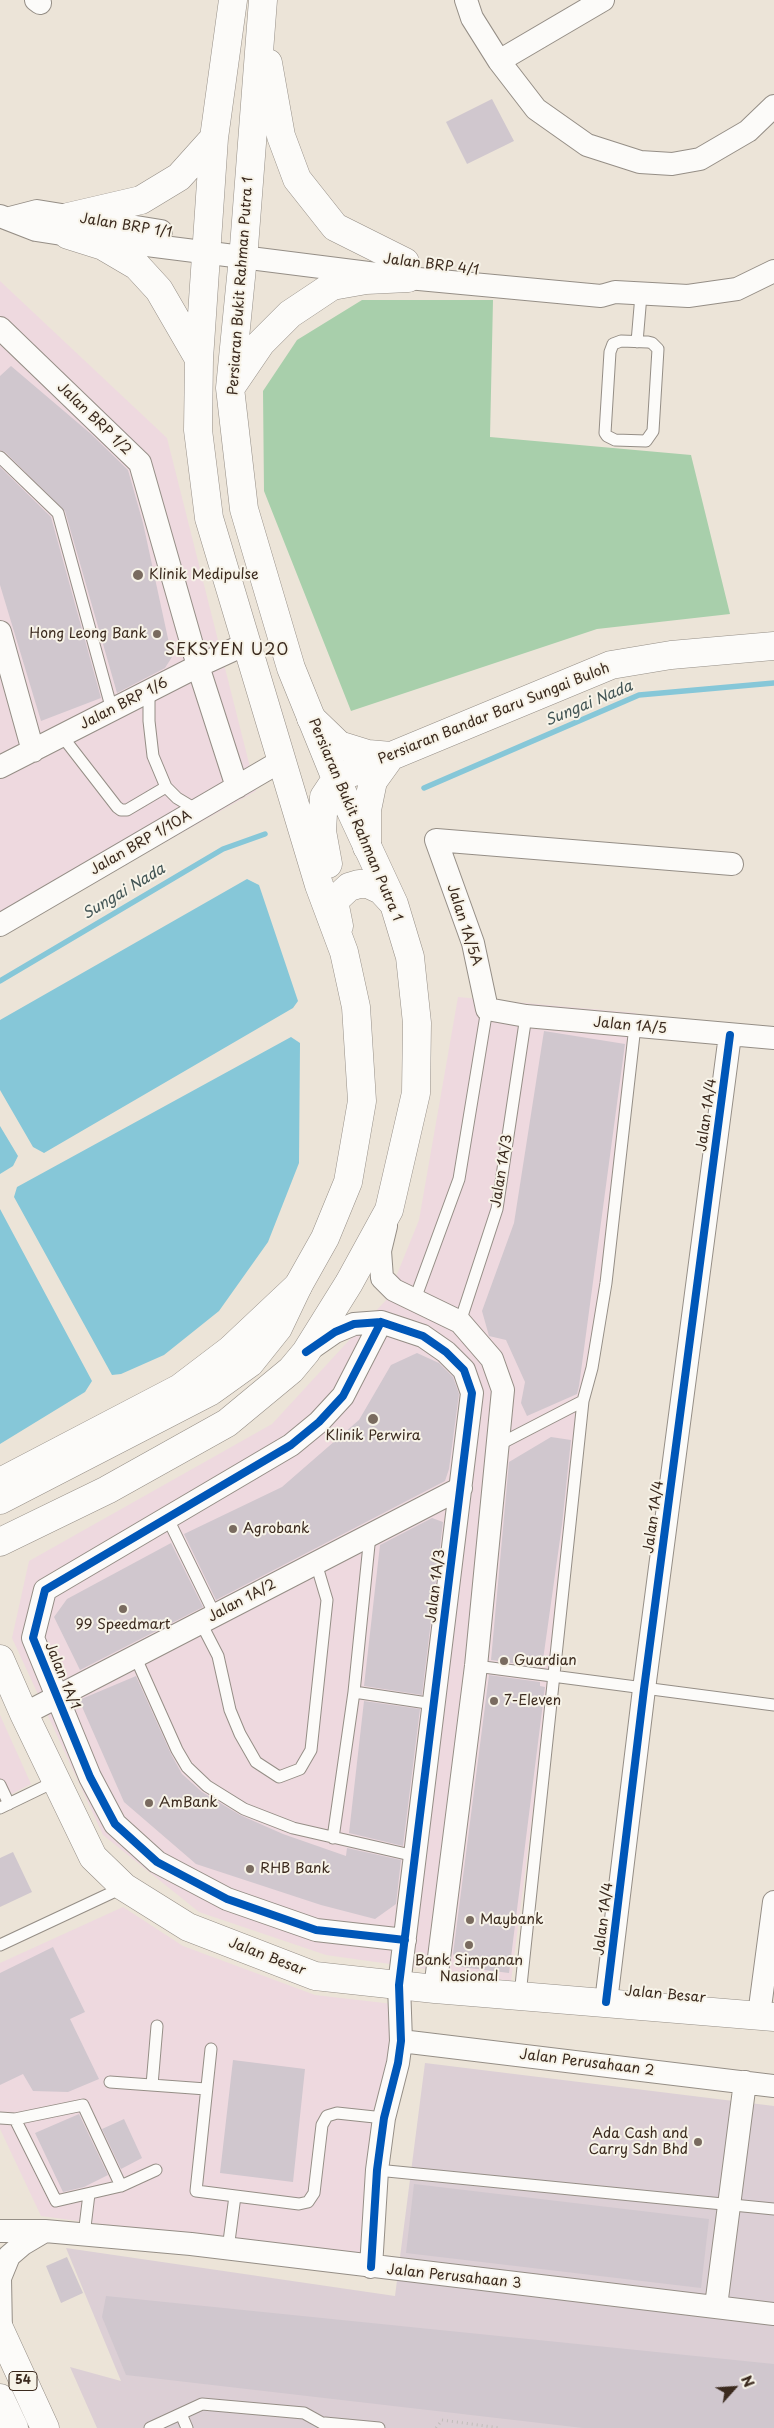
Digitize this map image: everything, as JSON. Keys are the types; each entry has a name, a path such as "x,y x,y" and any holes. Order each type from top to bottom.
{"main road":[{"path":"233,0 214,138 199,360 198,430 209,518 319,885 344,952"},
{"path":"262,5 281,136 297,179 335,227 407,270"},
{"name":"Persiaran Bukit Rahman Putra 1","path":"0,1542 107,1490 227,1422 291,1370 306,1352 350,1283 389,1210 416,1093 417,1023 410,956 394,904 336,779 291,668 244,509 230,388 244,249 262,5"},
{"path":"68,226 141,200 179,177 214,138"},
{"path":"68,226 137,266 159,290 199,360"},
{"path":"230,388 261,343 290,314 332,286 407,270"},
{"name":"Persiaran Bandar Baru Sungai Buloh","path":"336,779 611,665 671,654 774,646"},
{"path":"311,718 339,744 368,754 391,756"},
{"path":"367,847 367,810 373,781 391,756"},
{"path":"0,1500 211,1391 250,1363 278,1328 298,1286 325,1238 348,1182 362,1101 356,1007 322,831 324,797 336,779"},
{"path":"334,900 349,887 368,884 381,890 394,904"},
{"path":"0,1482 180,1388 230,1350 298,1286"},
{"name":"Jalan Besar","path":"0,1659 24,1714 93,1857 124,1887 188,1927 315,1976 435,1989 766,2016"},
{"name":"54","path":"1,2332 45,2428"},
{"name":"54","path":"0,2398 14,2428"}],"street":[{"path":"466,0 472,18 498,61 536,109 587,145 640,162 672,164 700,159 748,131 774,106"},
{"path":"498,61 604,0"},
{"name":"Jalan BRP 1/1","path":"5,217 37,211 68,226 244,249"},
{"name":"Jalan BRP 4/1","path":"244,249 407,270 601,284 615,292 688,296 737,288 774,271"},
{"name":"Jalan BRP 1/2","path":"0,328 140,463 198,666 237,787"},
{"path":"0,632 33,751"},
{"name":"Jalan BRP 1/6","path":"0,768 198,666 248,643"},
{"name":"Jalan BRP 1/10A","path":"0,925 281,761"},
{"name":"Jalan 1A/5A","path":"488,1009 473,943 436,840 732,864"},
{"name":"Jalan 1A/5","path":"488,1009 526,1016 774,1038"},
{"name":"Jalan 1A/4","path":"606,2002 644,1689 730,1035"},
{"path":"389,1210 380,1251 382,1278 394,1290 435,1308 460,1322 492,1359 503,1390 476,1666 435,1989"},
{"path":"423,1336 435,1308"},
{"name":"Jalan 1A/3","path":"306,1352 335,1332 354,1324 381,1322 423,1336 446,1352 464,1370 472,1393 399,1985 401,2041 398,2063 384,2118 377,2170 371,2267"},
{"name":"Jalan 1A/1","path":"381,1322 343,1396 319,1422 291,1445 45,1590 33,1638 90,1777 115,1824 157,1862 226,1899 316,1930 405,1940"},
{"name":"Jalan 1A/2","path":"24,1714 461,1488"},
{"path":"766,2016 774,1902"},
{"name":"Jalan Perusahaan 2","path":"401,2041 774,2086"},
{"path":"716,2306 745,2082"},
{"path":"1,2332 0,2278 9,2256 23,2244 45,2230"},
{"name":"Jalan Perusahaan 3","path":"0,2231 45,2230 228,2249 774,2314"}],"lane":[{"path":"637,342 641,294"},
{"path":"621,341 637,342 652,343 658,349 653,431 646,441 611,439 604,428 611,347 621,341"},
{"path":"0,458 58,513 112,710"},
{"path":"149,691 149,721 153,756 166,787 177,798 197,810"},
{"path":"62,736 121,810 126,810 166,787"},
{"name":"Jalan 1A/5A","path":"415,1299 459,1179 488,1009"},
{"name":"Jalan 1A/3","path":"460,1322 497,1209 526,1016"},
{"path":"520,1996 583,1401 592,1368 606,1283 635,1026"},
{"path":"498,1445 583,1401"},
{"path":"167,1517 208,1619 230,1710 240,1734 256,1762 279,1777 300,1769 311,1750 327,1600 316,1563"},
{"path":"333,1838 354,1692 370,1535"},
{"path":"135,1656 176,1750 187,1767 207,1786 244,1809 293,1828 415,1856"},
{"path":"476,1666 774,1705"},
{"path":"354,1692 434,1704"},
{"path":"0,1785 4,1806 56,1781"},
{"path":"0,1945 124,1887"},
{"path":"152,2085 157,2026"},
{"path":"210,2049 196,2191 299,2204 308,2202 314,2193 322,2125 327,2116 337,2113 384,2118"},
{"path":"110,2082 206,2089"},
{"path":"0,2118 15,2119 83,2105 122,2186"},
{"path":"15,2119 54,2199 58,2201 122,2186 156,2170"},
{"path":"377,2170 774,2209"},
{"path":"84,2235 89,2194"},
{"path":"228,2249 235,2196"},
{"path":"150,2428 202,2404 304,2413 328,2426 378,2428"},
{"path":"181,2414 187,2428"}],"path":[{"path":"436,2428 442,2420 500,2428"}],"shaded area":[{"path":"0,281 167,438 256,791 0,935"},
{"path":"458,997 636,1013 511,1981 326,1955 199,1912 103,1835 12,1638 29,1561 272,1424 387,1299 419,1220"},
{"path":"0,1715 31,1784 0,1800"},
{"path":"123,1907 183,1946 315,1995 393,2004 394,2039 363,2259 41,2216 0,2129 0,1963"},
{"path":"425,2063 774,2106 774,2428 97,2428 70,2367 121,2381 66,2248 395,2296"}],"green space":[{"path":"362,300 493,300 490,437 691,455 730,614 597,629 351,711 264,491 263,391 297,340"}],"water":[{"path":"247,879 259,885 298,1001 293,1008 44,1153 33,1147 0,1090 0,1020"},
{"path":"291,1037 300,1043 299,1163 268,1242 219,1311 164,1355 121,1374 112,1375 14,1197 17,1187"},
{"path":"0,1126 18,1156 13,1166 0,1174"},
{"path":"0,1209 92,1381 85,1392 0,1444"}],"building":[{"path":"492,99 514,141 467,164 446,122"},
{"path":"11,366 91,434 128,470 143,523 172,657 165,668 117,693 65,511 5,452 0,450 0,376"},
{"path":"0,467 51,517 101,698 41,721 0,585"},
{"path":"544,1031 625,1044 577,1394 527,1416 521,1403 525,1382 506,1340 489,1336 482,1311 514,1223"},
{"path":"417,1353 439,1363 453,1377 459,1394 449,1469 445,1481 216,1600 184,1534 282,1487 359,1420 391,1365"},
{"path":"551,1437 571,1440 562,1525 542,1667 491,1660 509,1462"},
{"path":"432,1518 443,1522 422,1695 364,1686 380,1545"},
{"path":"171,1543 203,1607 80,1670 54,1617 67,1599"},
{"path":"489,1675 540,1682 540,1686 545,1687 509,1973 461,1967 453,1954"},
{"path":"136,1676 182,1774 202,1792 240,1815 283,1834 346,1856 347,1848 401,1860 396,1904 375,1919 321,1905 196,1864 124,1802 79,1700"},
{"path":"364,1701 420,1709 403,1846 349,1833"},
{"path":"13,1852 32,1892 0,1907 0,1858"},
{"path":"53,1947 85,2012 70,2019 99,2079 68,2092 33,2091 23,2074 0,2085 0,1973"},
{"path":"233,2060 305,2069 293,2182 220,2173"},
{"path":"79,2114 108,2175 84,2187 63,2192 35,2133"},
{"path":"124,2119 142,2158 121,2169 102,2129"},
{"path":"414,2184 709,2219 701,2288 406,2253"},
{"path":"67,2257 83,2293 61,2303 46,2266"},
{"path":"106,2296 774,2364 774,2428 583,2428 126,2375 102,2317"}],"waterway":[{"name":"Sungai Nada","path":"424,788 639,695 774,683"},
{"name":"Sungai Nada","path":"0,981 223,849 265,834"}],"cycle path":[{"path":"606,2002 644,1689 730,1035"},
{"path":"381,1322 343,1396 319,1422 291,1445 45,1590 33,1638 90,1777 115,1824 157,1862 227,1899 316,1930 405,1940"},
{"path":"306,1352 335,1332 354,1324 381,1322 423,1336 446,1352 464,1370 472,1393 399,1985 401,2041 398,2063 384,2118 377,2170 371,2267"}],"place":[{"name":"Klinik Medipulse","path":"138,575"},
{"name":"Hong Leong Bank","path":"157,634"},
{"name":"Klinik Perwira","path":"373,1419"},
{"name":"Agrobank","path":"233,1529"},
{"name":"99 Speedmart","path":"123,1609"},
{"name":"Guardian","path":"504,1661"},
{"name":"7-Eleven","path":"494,1701"},
{"name":"AmBank","path":"149,1803"},
{"name":"RHB Bank","path":"250,1869"},
{"name":"Maybank","path":"470,1920"},
{"name":"Bank Simpanan Nasional","path":"469,1945"},
{"name":"Ada Cash and Carry Sdn Bhd","path":"698,2142"}],"district":[{"name":"SEKSYEN U20","path":"227,651"}]}
